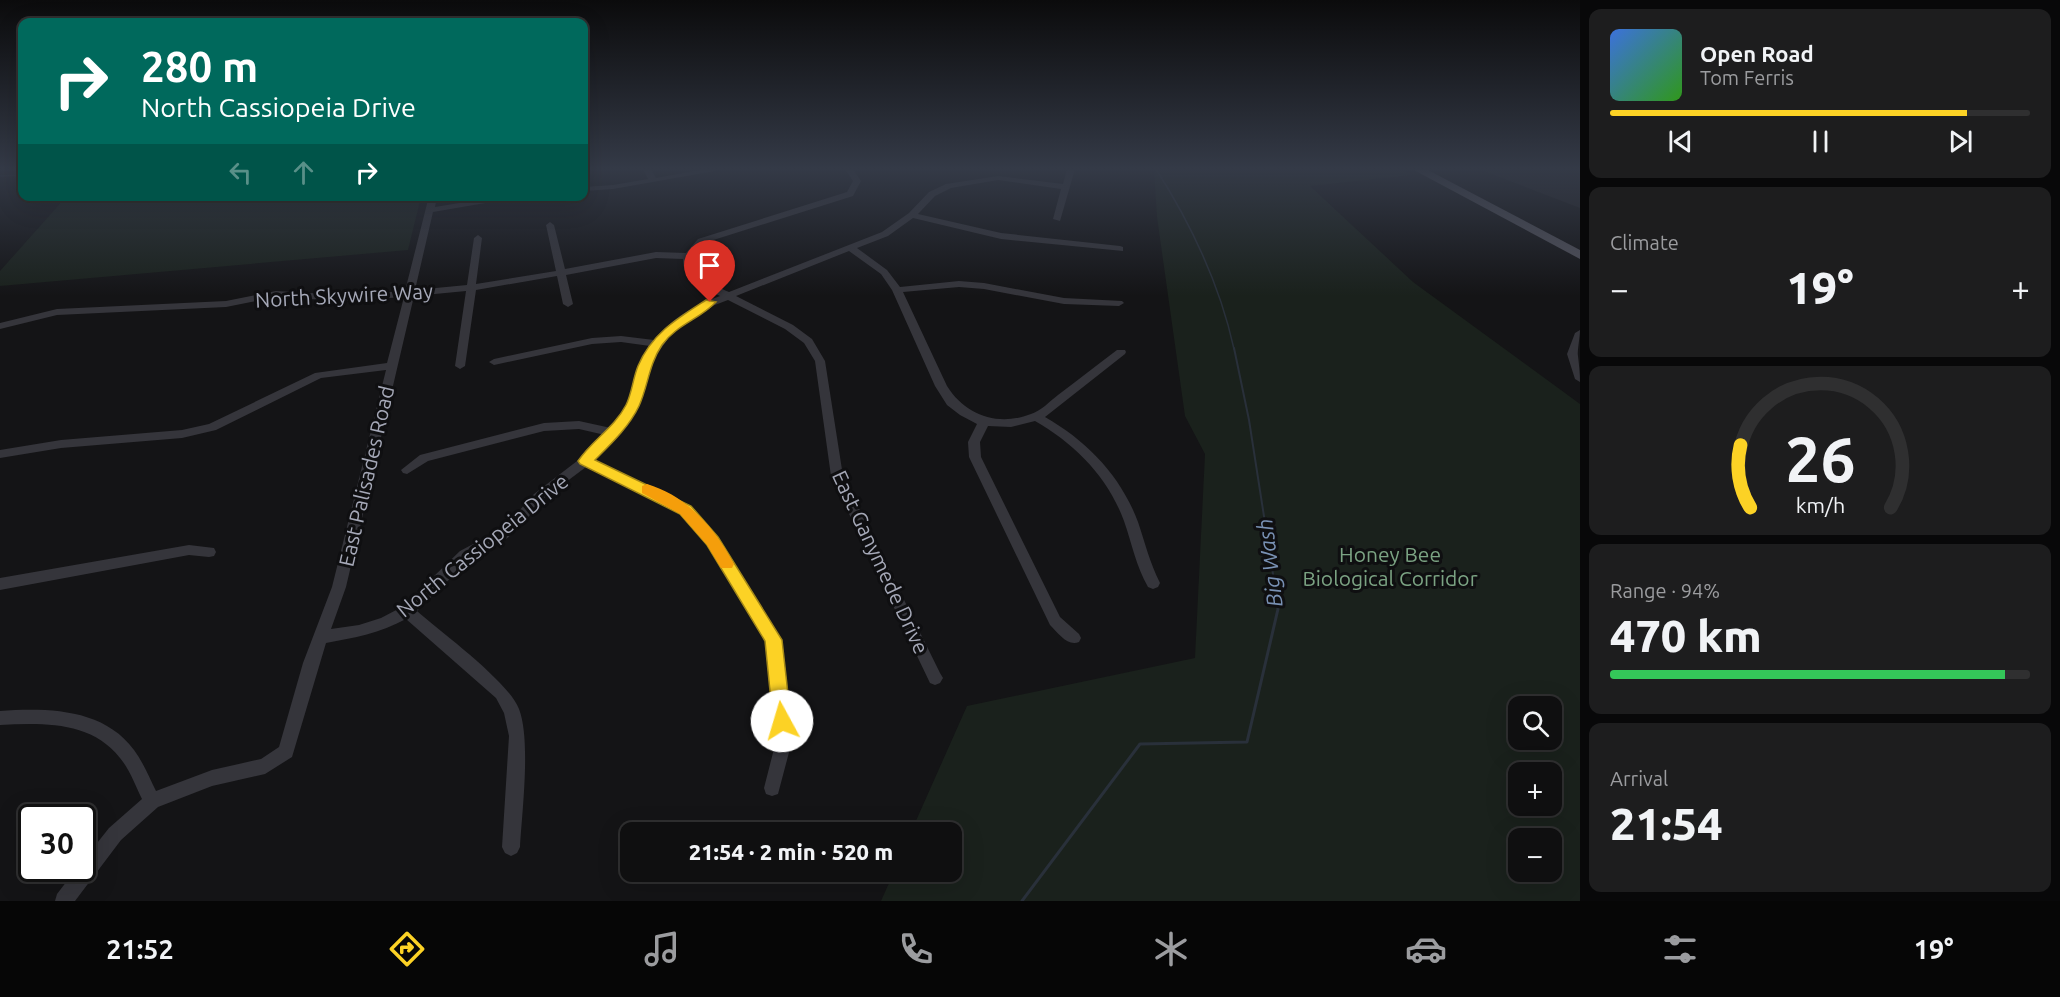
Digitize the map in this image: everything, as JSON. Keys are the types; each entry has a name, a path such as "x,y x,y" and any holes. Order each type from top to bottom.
{"main road":[{"path":"1501,211 1580,255"},
{"path":"1518,211 1580,243"}],"street":[{"name":"East Palisades Road","path":"152,801 212,778 265,766 286,752 311,663 339,587 430,211"},
{"path":"688,256 701,241 794,211"},
{"name":"North Cassiopeia Drive","path":"322,637 358,631 385,623 407,611 465,555 499,537 516,523 538,497 585,461 614,433 633,405 644,365 657,344 671,327 695,309 725,295 885,234 916,211"},
{"path":"1057,219 1059,211"},
{"path":"912,215 1001,236 1120,249"},
{"path":"550,225 568,304"},
{"path":"460,366 478,238"},
{"path":"850,248 884,272 897,290 946,394 964,412 984,422 1011,423 1037,417 1121,352"},
{"name":"North Skywire Way","path":"0,326 57,312 108,312 225,304 276,294 343,298 408,294 471,287 656,255 688,256"},
{"name":"East Ganymede Drive","path":"688,256 688,269 697,280 789,327 808,341 820,361 837,476 935,678"},
{"path":"897,290 958,284 984,286 1064,300 1119,303"},
{"path":"1580,333 1572,354 1580,379"},
{"path":"494,362 592,341 621,339 657,344"},
{"path":"0,454 61,444 182,434 212,426 319,375 392,366"},
{"path":"1037,417 1059,428 1100,468 1123,505 1143,567 1153,583"},
{"path":"984,422 974,442 975,457 1055,621 1074,638"},
{"path":"407,470 424,458 544,427 579,425 614,433"},
{"path":"585,461 686,510 712,541 774,640 784,741 772,788"},
{"path":"0,584 189,550 209,552"},
{"path":"407,611 501,693 512,711 517,736 511,847"},
{"path":"0,718 42,715 90,724 123,748 152,801 115,834 64,901"}],"green space":[{"path":"53,211 418,211 408,250 0,286 0,271"},
{"name":"Honey Bee Biological Corridor","path":"1157,211 1337,211 1413,282 1580,404 1580,901 881,901 890,882 962,882 962,822 915,822 967,706 1195,658 1205,454 1185,416"}],"waterway":[{"name":"Big Wash","path":"1181,211 1212,278 1234,349"},
{"name":"Big Wash","path":"1234,348 1249,420 1275,587"},
{"name":"Big Wash","path":"1022,901 1140,744 1247,742 1278,609 1274,586"}],"slow traffic":[{"path":"647,490 686,510 712,541 726,564"}],"route":[{"path":"710,302 695,309 671,327 657,344 644,365 633,405 614,433 585,461 686,510 712,541 774,640 782,721"}]}
